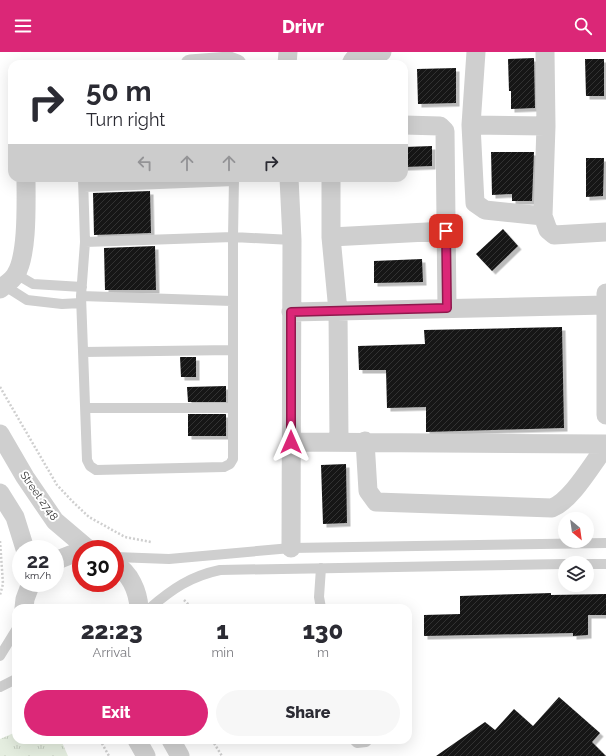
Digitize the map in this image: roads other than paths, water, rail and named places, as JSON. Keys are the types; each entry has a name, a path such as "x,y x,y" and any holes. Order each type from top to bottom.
{"street":[{"path":"353,60 361,54 382,52"},
{"path":"476,52 471,125 475,203 478,208 485,210 542,216"},
{"path":"545,52 546,126 542,216 548,230 554,235 606,232"},
{"path":"408,125 440,126 445,131 447,308"},
{"path":"471,125 546,126"},
{"path":"7,283 22,255 26,211 26,182"},
{"path":"289,182 292,240 291,548"},
{"path":"331,182 331,237 338,311 339,441"},
{"path":"331,237 446,231"},
{"path":"606,294 606,415"},
{"path":"291,312 606,305"},
{"name":"Street 2748","path":"0,434 25,477 55,521 77,540"},
{"path":"291,442 365,441 606,445"},
{"path":"365,441 368,491 376,502 552,508 560,505 606,445"},
{"path":"0,493 15,517 22,540"},
{"path":"124,574 131,581 138,598 139,604"},
{"path":"24,604 28,592"},
{"path":"139,744 146,756"},
{"path":"173,744 180,756"}],"lane":[{"path":"83,182 85,242 82,296 83,352 88,460 90,466 96,470 224,467 230,464 233,459 232,237 234,182"},
{"path":"85,242 232,237 292,240"},
{"path":"7,283 27,300 62,304 82,296"},
{"path":"7,283 33,284 82,296 232,301"},
{"path":"83,352 233,350"},
{"path":"86,408 232,408"},
{"path":"124,557 169,558 291,548 606,543"},
{"path":"155,604 184,582 208,572 220,570 558,564"},
{"path":"594,564 606,564"},
{"path":"320,604 319,597 321,568"},
{"path":"0,656 12,636"},
{"path":"0,687 12,681"}]}
